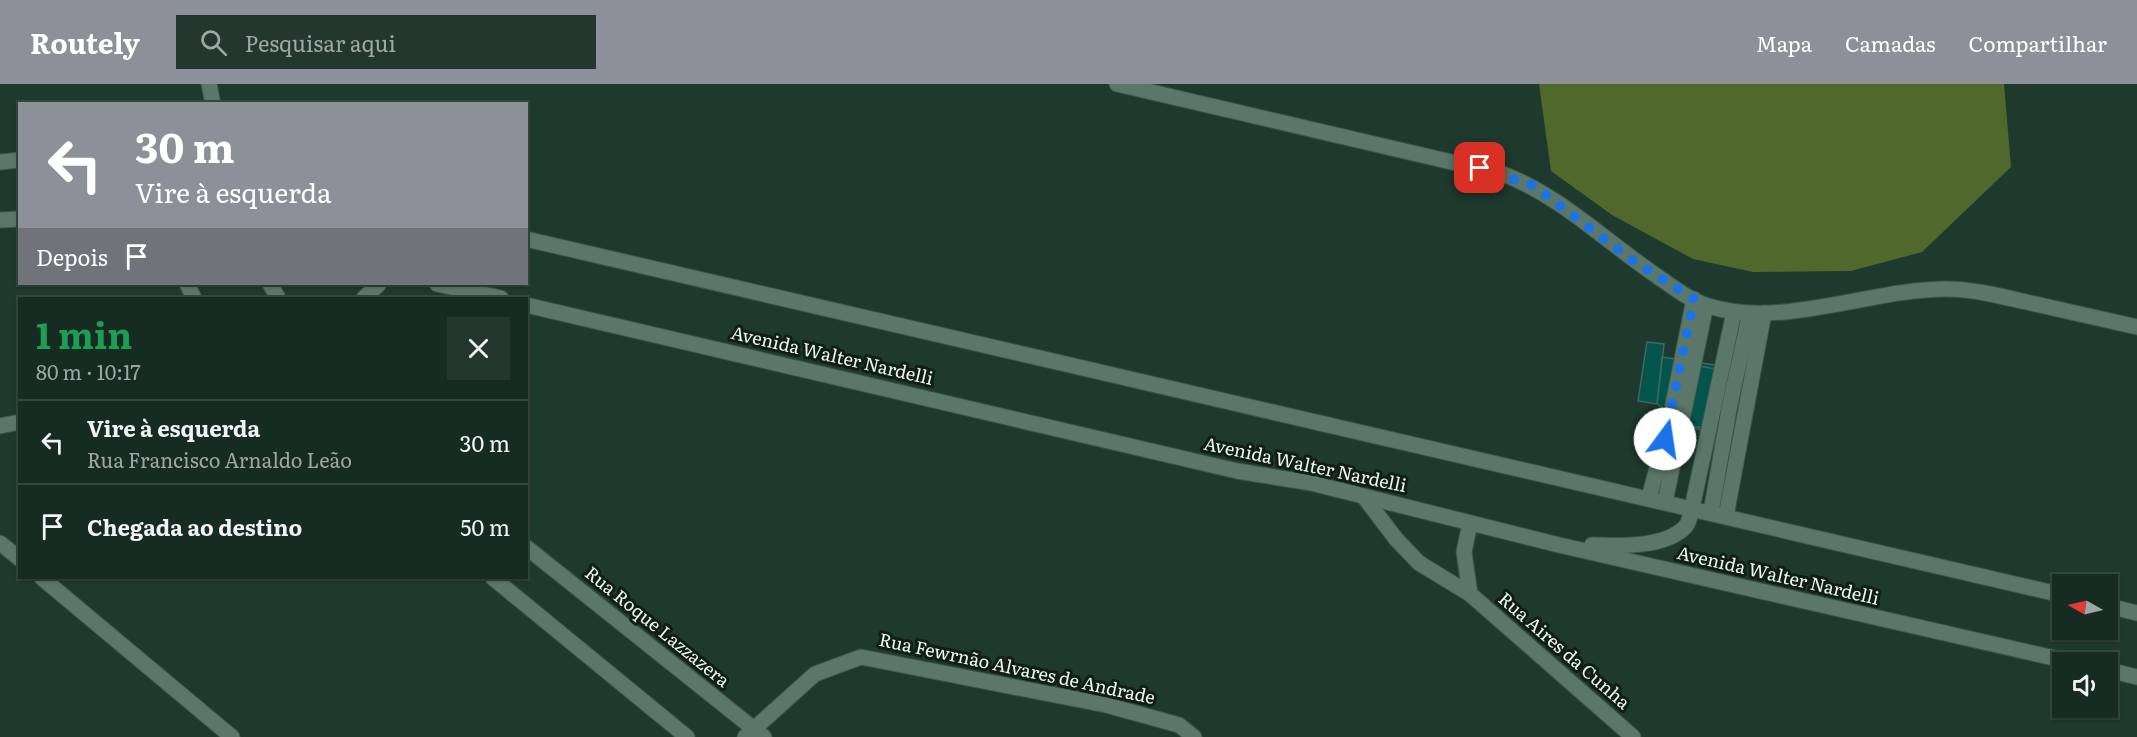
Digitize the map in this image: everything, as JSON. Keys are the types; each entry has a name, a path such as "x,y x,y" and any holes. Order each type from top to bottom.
{"street":[{"path":"209,84 213,102"},
{"path":"1117,84 1503,174 1534,186 1632,260 1700,302 1734,312 1757,313 1913,290 1946,289 1993,294 2137,327"},
{"path":"0,162 18,160"},
{"path":"0,220 18,219"},
{"path":"528,239 2052,593"},
{"path":"365,297 378,285"},
{"path":"442,285 496,297"},
{"path":"1649,498 1700,302"},
{"path":"1665,502 1700,302"},
{"name":"Avenida Walter Nardelli","path":"528,304 1237,471 1311,483 1559,545 2052,658"},
{"path":"1559,545 1611,546 1653,543 1669,537 1686,526 1692,508 1734,312"},
{"path":"1719,514 1757,313"},
{"path":"0,426 18,422"},
{"name":"Rua Aires da Cunha","path":"1364,497 1396,539 1419,562 1470,594 1633,737"},
{"name":"Rua Aires da Cunha","path":"1470,523 1464,552 1470,594"},
{"path":"0,543 18,557"},
{"name":"Rua Roque Lazzazera","path":"528,549 754,734"},
{"path":"43,579 232,737"},
{"path":"494,579 687,737"},
{"path":"2118,608 2137,613"},
{"name":"Rua Fewrnão Alvares de Andrade","path":"754,734 815,674 861,657 1106,705 1179,725 1194,737"},
{"path":"2118,672 2137,677"}],"green space":[{"path":"1539,84 2004,84 2011,167 1922,252 1851,271 1753,272 1693,259 1612,215 1551,171"}],"building":[{"path":"1647,342 1664,344 1657,404 1638,401"},
{"path":"1662,357 1728,367 1739,383 1729,437 1712,435 1688,425 1657,404"},
{"path":"1700,366 1715,369 1703,428 1688,425"}],"route":[{"path":"1480,168 1534,186 1632,260 1694,299 1665,439"}]}
